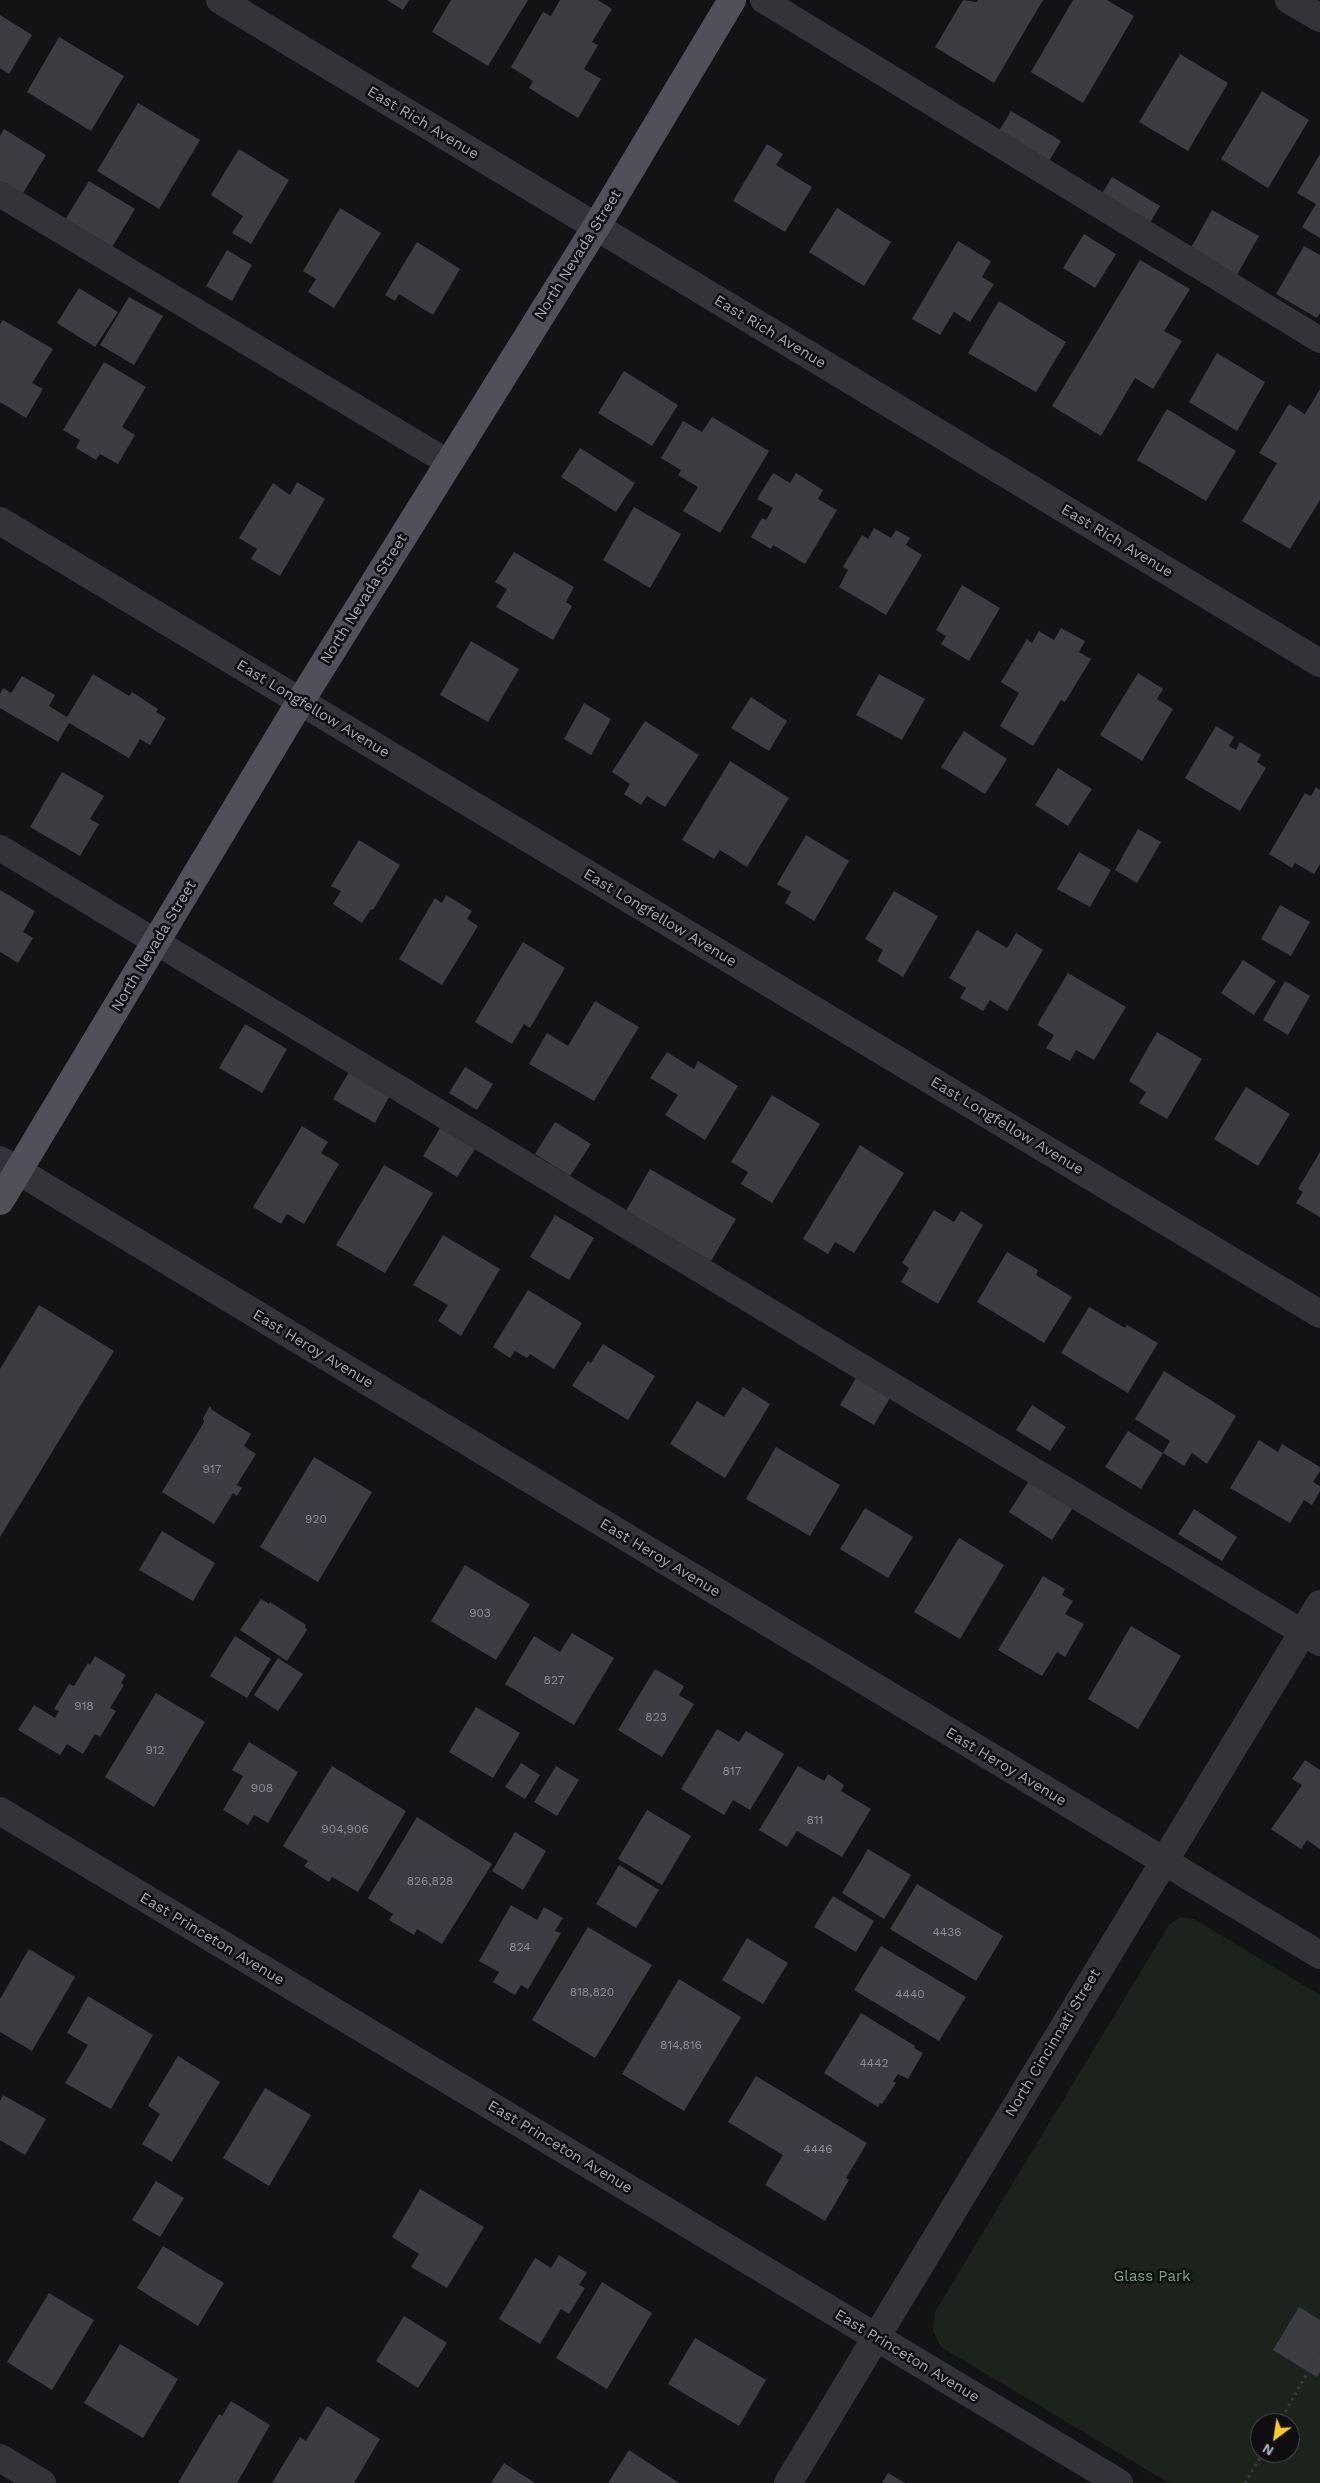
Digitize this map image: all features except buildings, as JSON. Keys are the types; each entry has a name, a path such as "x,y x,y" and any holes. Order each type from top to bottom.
{"main road":[{"name":"North Nevada Street","path":"0,1201 9,1165 156,942 300,702 596,227 732,0"}],"street":[{"name":"East Rich Avenue","path":"220,0 1320,663"},
{"path":"1289,0 1320,18"},
{"name":"East Longfellow Avenue","path":"0,521 1320,1314"},
{"name":"East Heroy Avenue","path":"9,1165 1162,1862 1320,1955"},
{"name":"North Cincinnati Street","path":"788,2483 1162,1862 1311,1638 1320,1604"},
{"name":"East Princeton Avenue","path":"0,1811 1119,2483"},
{"path":"0,2458 42,2483"}],"lane":[{"path":"763,0 1320,340"},
{"path":"0,194 449,463"},
{"path":"0,848 1311,1638"}],"path":[{"path":"1285,2413 1320,2350"},
{"path":"1246,2483 1257,2463"}],"green space":[{"name":"Glass Park","path":"1180,1917 1194,1919 1320,1995 1320,2483 1169,2483 941,2347 933,2331 935,2312 1169,1925"}]}
